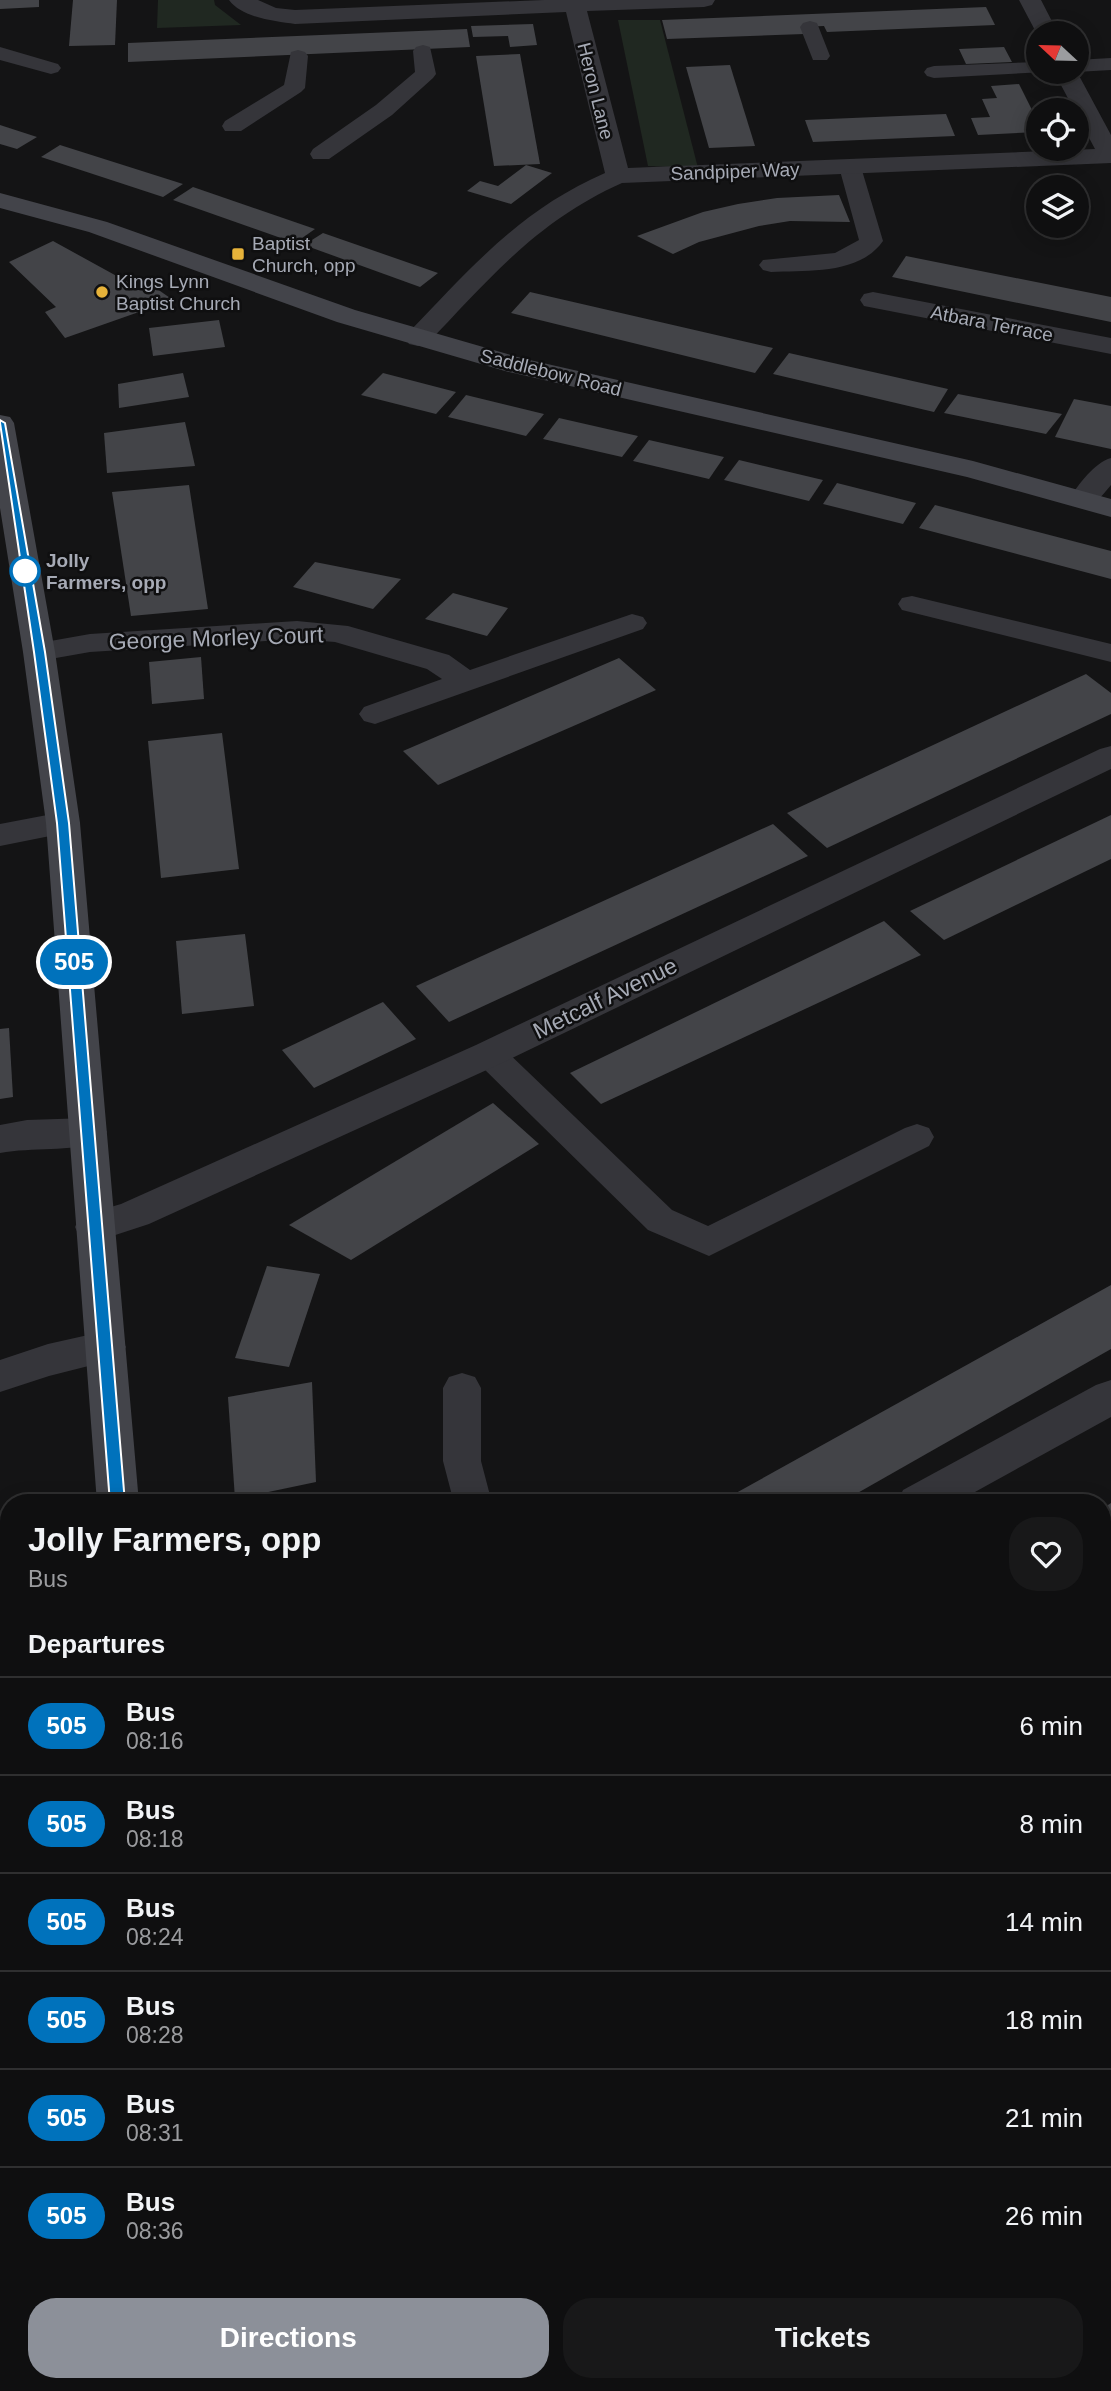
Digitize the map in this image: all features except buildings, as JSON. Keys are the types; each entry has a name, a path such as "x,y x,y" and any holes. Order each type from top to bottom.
{"street":[{"path":"240,0 271,14 296,36 575,6 705,0"},
{"path":"1030,0 1041,21"},
{"name":"Heron Lane","path":"575,6 618,176"},
{"path":"1072,84 1110,156"},
{"name":"Sandpiper Way","path":"418,338 501,253 536,223 564,202 618,176 1110,156"},
{"name":"Saddlebow Road","path":"1,200 97,227 346,316 418,338 558,375 973,470 1111,508"},
{"name":"Atbara Terrace","path":"873,300 1111,346"},
{"path":"0,423 39,652 63,823 117,1494"},
{"path":"1083,499 1111,467"},
{"path":"375,714 632,623"},
{"name":"George Morley Court","path":"39,652 90,643 297,629 337,633 438,662 467,682"},
{"name":"Metcalf Avenue","path":"94,1227 135,1214 489,1054 1111,755"},
{"path":"0,835 63,823"},
{"path":"0,1139 88,1132"},
{"path":"0,1376 48,1360 106,1347"},
{"path":"934,1494 1111,1397"}],"lane":[{"path":"806,16 820,56"},
{"path":"321,154 384,110 426,74 427,20"},
{"path":"233,126 294,88 296,36"},
{"path":"0,53 51,68"},
{"path":"1089,65 1111,64"},
{"path":"934,72 1026,68"},
{"path":"771,265 841,259 862,253 871,241 850,167"},
{"path":"912,604 1111,653"},
{"path":"489,1054 660,1220 709,1242 917,1137"},
{"path":"462,1388 462,1461 471,1494"}],"shaded area":[{"path":"158,0 214,0 215,5 241,25 157,28"},
{"path":"618,20 660,20 698,168 648,166"}],"bus line":[{"name":"505","path":"0,423 39,652 63,823 117,1494"}],"place":[{"name":"Baptist Church, opp","path":"238,254"},
{"name":"Kings Lynn Baptist Church","path":"102,292"},
{"name":"Jolly Farmers, opp","path":"25,571"}]}
